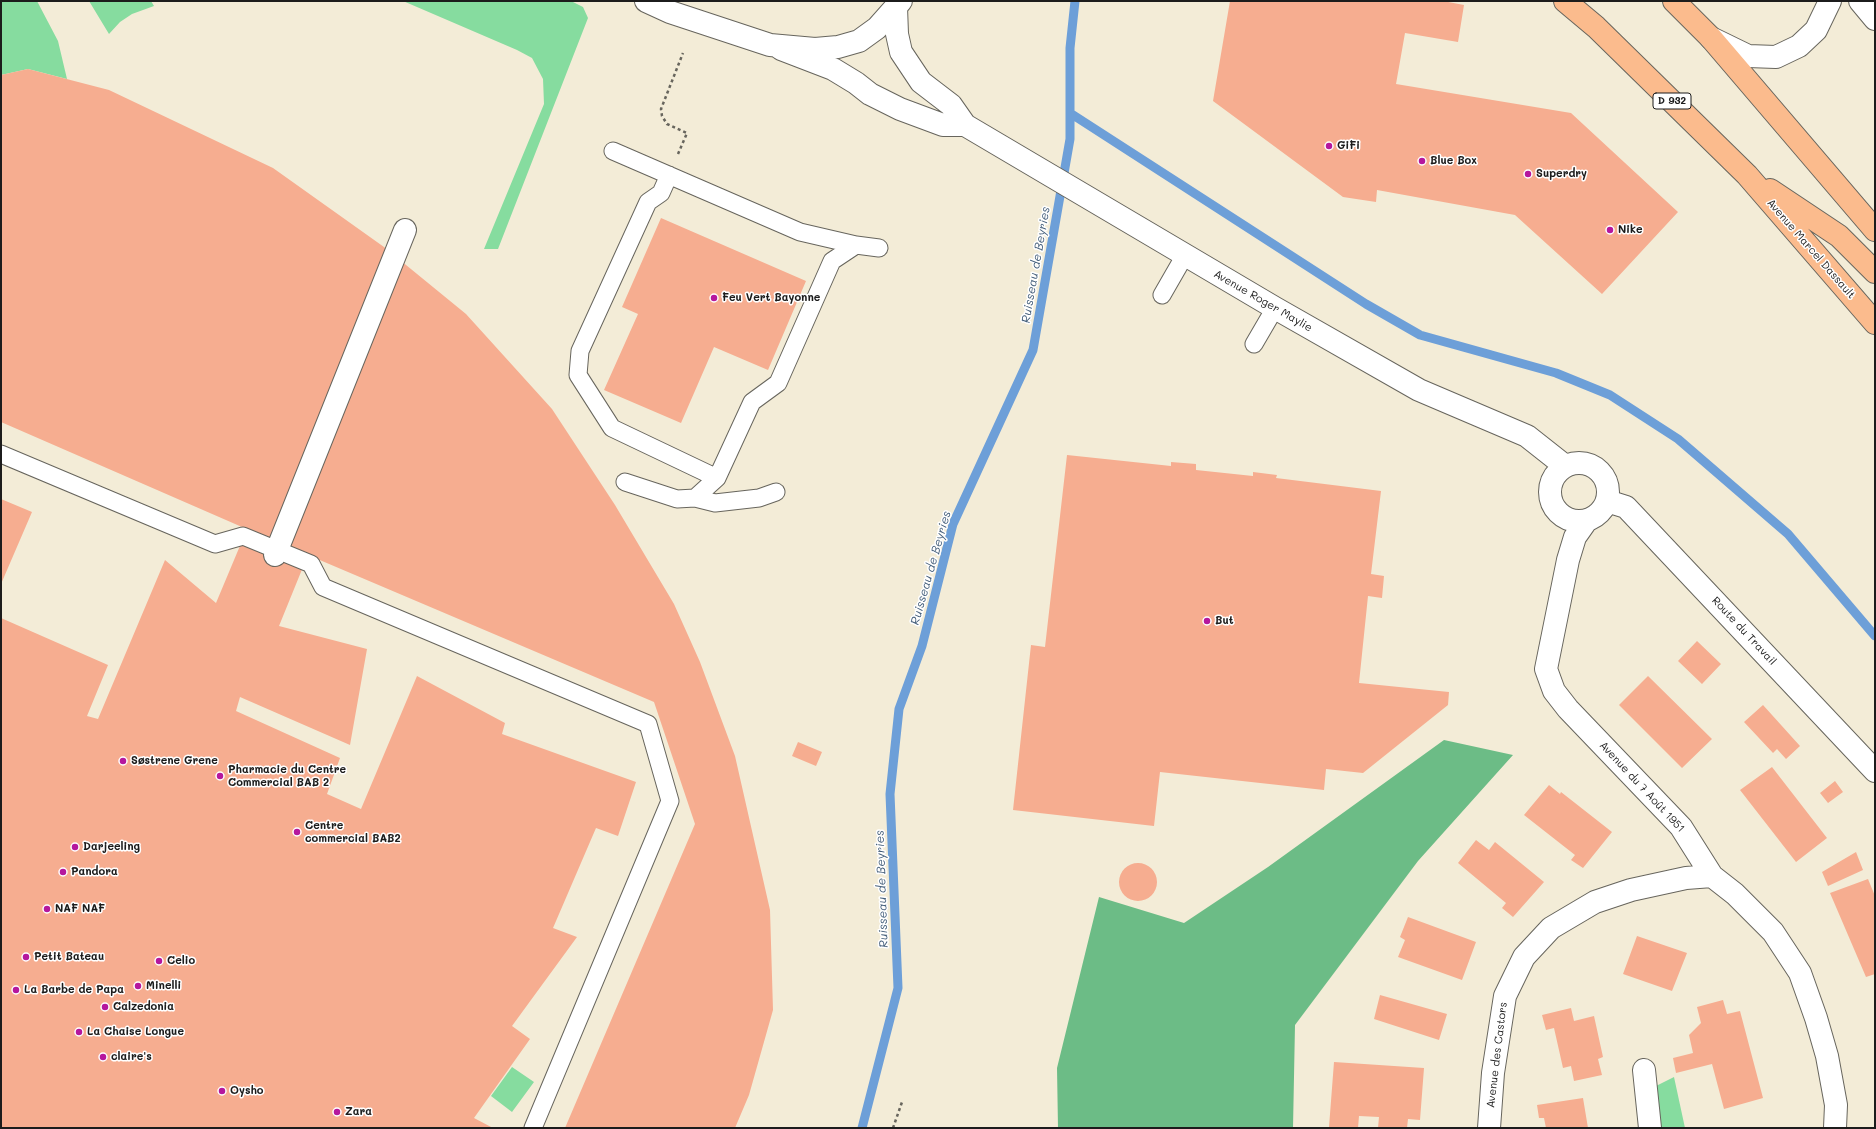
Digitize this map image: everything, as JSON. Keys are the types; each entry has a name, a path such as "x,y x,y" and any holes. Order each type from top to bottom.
{"main road":[{"path":"1556,1 1596,27"},
{"name":"Avenue Marcel Dassault","path":"1565,1 1596,27 1747,175 1875,323"},
{"path":"1674,1 1711,38 1875,230"},
{"name":"Avenue Marcel Dassault","path":"1747,175 1839,236 1875,272"}],"street":[{"path":"646,1 670,12 770,45 833,69 856,83 870,94 900,109 943,125 965,125"},
{"path":"1711,38 1748,56 1776,57 1798,46 1816,30 1830,1"},
{"path":"1860,1 1875,19"},
{"path":"770,45 815,49 845,45 859,41 877,28 899,4"},
{"name":"Avenue Roger Maylie","path":"899,4 897,34 901,52 921,82 951,105 965,125 1274,308 1419,390 1527,436 1565,466"},
{"path":"276,552 405,230"},
{"path":"1574,463 1584,463 1594,466 1606,481 1608,491 1607,501 1603,510 1587,520 1577,521 1564,517 1554,507 1550,499 1552,480 1557,472 1565,466 1574,463"},
{"name":"Route du Travail","path":"1607,501 1626,507 1875,771"},
{"name":"Avenue du 7 Août 1951","path":"1587,520 1575,537 1568,560 1546,669 1554,691 1568,710 1681,827 1712,876 1735,894 1773,932 1800,973 1816,1018 1826,1056 1836,1105 1836,1128"},
{"name":"Avenue des Castors","path":"1489,1128 1493,1073 1505,996 1524,957 1550,928 1595,902 1631,890 1686,878 1712,876"},
{"path":"1644,1070 1650,1128"}],"lane":[{"path":"613,151 800,232 856,245 880,248"},
{"path":"669,175 661,193 648,202 580,351 578,375 612,428 717,478"},
{"path":"800,232 832,261"},
{"path":"695,498 717,478 752,402 778,383 832,261 856,245"},
{"path":"1162,295 1185,255"},
{"path":"1254,344 1274,308"},
{"path":"1,454 215,544 243,536 276,552 311,564 323,588 648,724 670,801 533,1128"},
{"path":"625,482 677,499 695,498 715,503 759,498 776,492"}],"path":[{"path":"669,175 687,133 667,124 662,116 661,109 683,53"},
{"path":"893,1128 902,1102"}],"green space":[{"path":"1,1 37,1 58,41 67,79 28,69 1,75"},
{"path":"89,1 151,1 154,6 132,14 120,22 109,34"},
{"path":"403,1 571,1 583,7 588,18 498,249 484,249 544,104 543,79 532,58 517,50"},
{"path":"1444,740 1513,755 1418,861 1295,1025 1293,1128 1058,1128 1057,1068 1099,897 1184,923 1268,867"},
{"path":"512,1067 534,1082 512,1112 491,1096"},
{"path":"1674,1077 1685,1128 1656,1128 1654,1087"}],"building":[{"path":"1230,1 1443,1 1464,5 1458,42 1405,33 1396,84 1571,113 1678,212 1602,294 1515,215 1377,190 1376,202 1343,197 1213,101"},
{"path":"28,69 109,90 273,168 384,247 466,314 552,409 615,505 674,604 700,662 735,756 770,910 773,1010 749,1095 735,1128 565,1128 695,824 654,702 242,527 1,422 1,75"},
{"path":"661,218 806,281 768,370 714,347 681,423 604,390 638,314 622,307"},
{"name":"But","path":"1067,455 1171,466 1171,462 1196,464 1196,470 1253,476 1253,472 1277,475 1276,478 1381,491 1371,574 1384,576 1382,598 1368,596 1359,683 1449,692 1448,705 1363,773 1326,769 1324,790 1160,772 1154,826 1013,810 1031,645 1045,647"},
{"path":"1,499 32,512 1,584"},
{"name":"Centre commercial BAB2","path":"242,541 303,567 279,626 367,649 350,745 240,697 236,711 340,758 327,794 361,809 417,676 505,723 502,734 636,782 618,836 596,828 553,928 577,937 512,1026 530,1039 474,1118 493,1128 1,1128 1,618 108,665 87,716 98,719 165,560 216,603"},
{"path":"1697,641 1721,664 1702,684 1678,661"},
{"path":"1648,676 1712,739 1682,768 1619,705"},
{"path":"1763,705 1800,746 1786,759 1777,749 1773,753 1744,722"},
{"path":"798,742 822,752 816,766 792,756"},
{"path":"1772,767 1827,838 1796,862 1740,790"},
{"path":"1835,781 1843,792 1828,803 1820,793"},
{"path":"1549,785 1560,794 1561,792 1612,832 1583,868 1571,860 1575,855 1524,815"},
{"path":"1476,840 1489,850 1495,842 1544,882 1513,917 1502,908 1506,903 1458,863"},
{"path":"1856,852 1863,870 1828,886 1822,872"},
{"path":"1134,863 1142,863 1152,868 1156,875 1156,889 1152,896 1142,901 1134,901 1124,896 1122,893 1119,886 1119,878 1124,868 1127,866"},
{"path":"1868,879 1875,896 1875,974 1866,977 1830,893"},
{"path":"1408,917 1476,942 1462,980 1398,957 1405,940 1400,937"},
{"path":"1637,936 1687,953 1672,991 1623,974"},
{"path":"1380,995 1447,1014 1439,1040 1374,1019"},
{"path":"1723,1000 1727,1014 1740,1011 1763,1098 1724,1109 1712,1064 1676,1073 1673,1058 1693,1053 1689,1035 1701,1023 1697,1007"},
{"path":"1571,1008 1574,1021 1594,1016 1603,1057 1598,1059 1602,1075 1574,1081 1571,1066 1563,1068 1554,1028 1546,1030 1542,1015"},
{"path":"1334,1062 1424,1068 1420,1120 1408,1119 1407,1128 1378,1128 1379,1117 1359,1116 1358,1128 1329,1127"},
{"path":"1583,1098 1588,1128 1546,1128 1544,1118 1539,1118 1537,1105"}],"waterway":[{"name":"Ruisseau de Beyries","path":"862,1128 898,988 890,794 899,709 922,646 953,524 1033,350 1070,139 1070,48 1075,1"},
{"path":"1070,113 1366,304 1420,335 1556,373 1610,395 1678,439 1788,534 1875,636"}],"place":[{"name":"GiFi","path":"1329,146"},
{"name":"Blue Box","path":"1422,161"},
{"name":"Superdry","path":"1528,174"},
{"name":"Nike","path":"1610,230"},
{"name":"Feu Vert Bayonne","path":"714,298"},
{"name":"But","path":"1207,621"},
{"name":"Søstrene Grene","path":"123,761"},
{"name":"Pharmacie du Centre Commercial BAB 2","path":"220,776"},
{"name":"Centre commercial BAB2","path":"297,832"},
{"name":"Darjeeling","path":"75,847"},
{"name":"Pandora","path":"63,872"},
{"name":"NAF NAF","path":"47,909"},
{"name":"Petit Bateau","path":"26,957"},
{"name":"Celio","path":"159,961"},
{"name":"Minelli","path":"138,986"},
{"name":"La Barbe de Papa","path":"16,990"},
{"name":"Calzedonia","path":"105,1007"},
{"name":"La Chaise Longue","path":"79,1032"},
{"name":"claire's","path":"103,1057"},
{"name":"Oysho","path":"222,1091"},
{"name":"Zara","path":"337,1112"}]}
